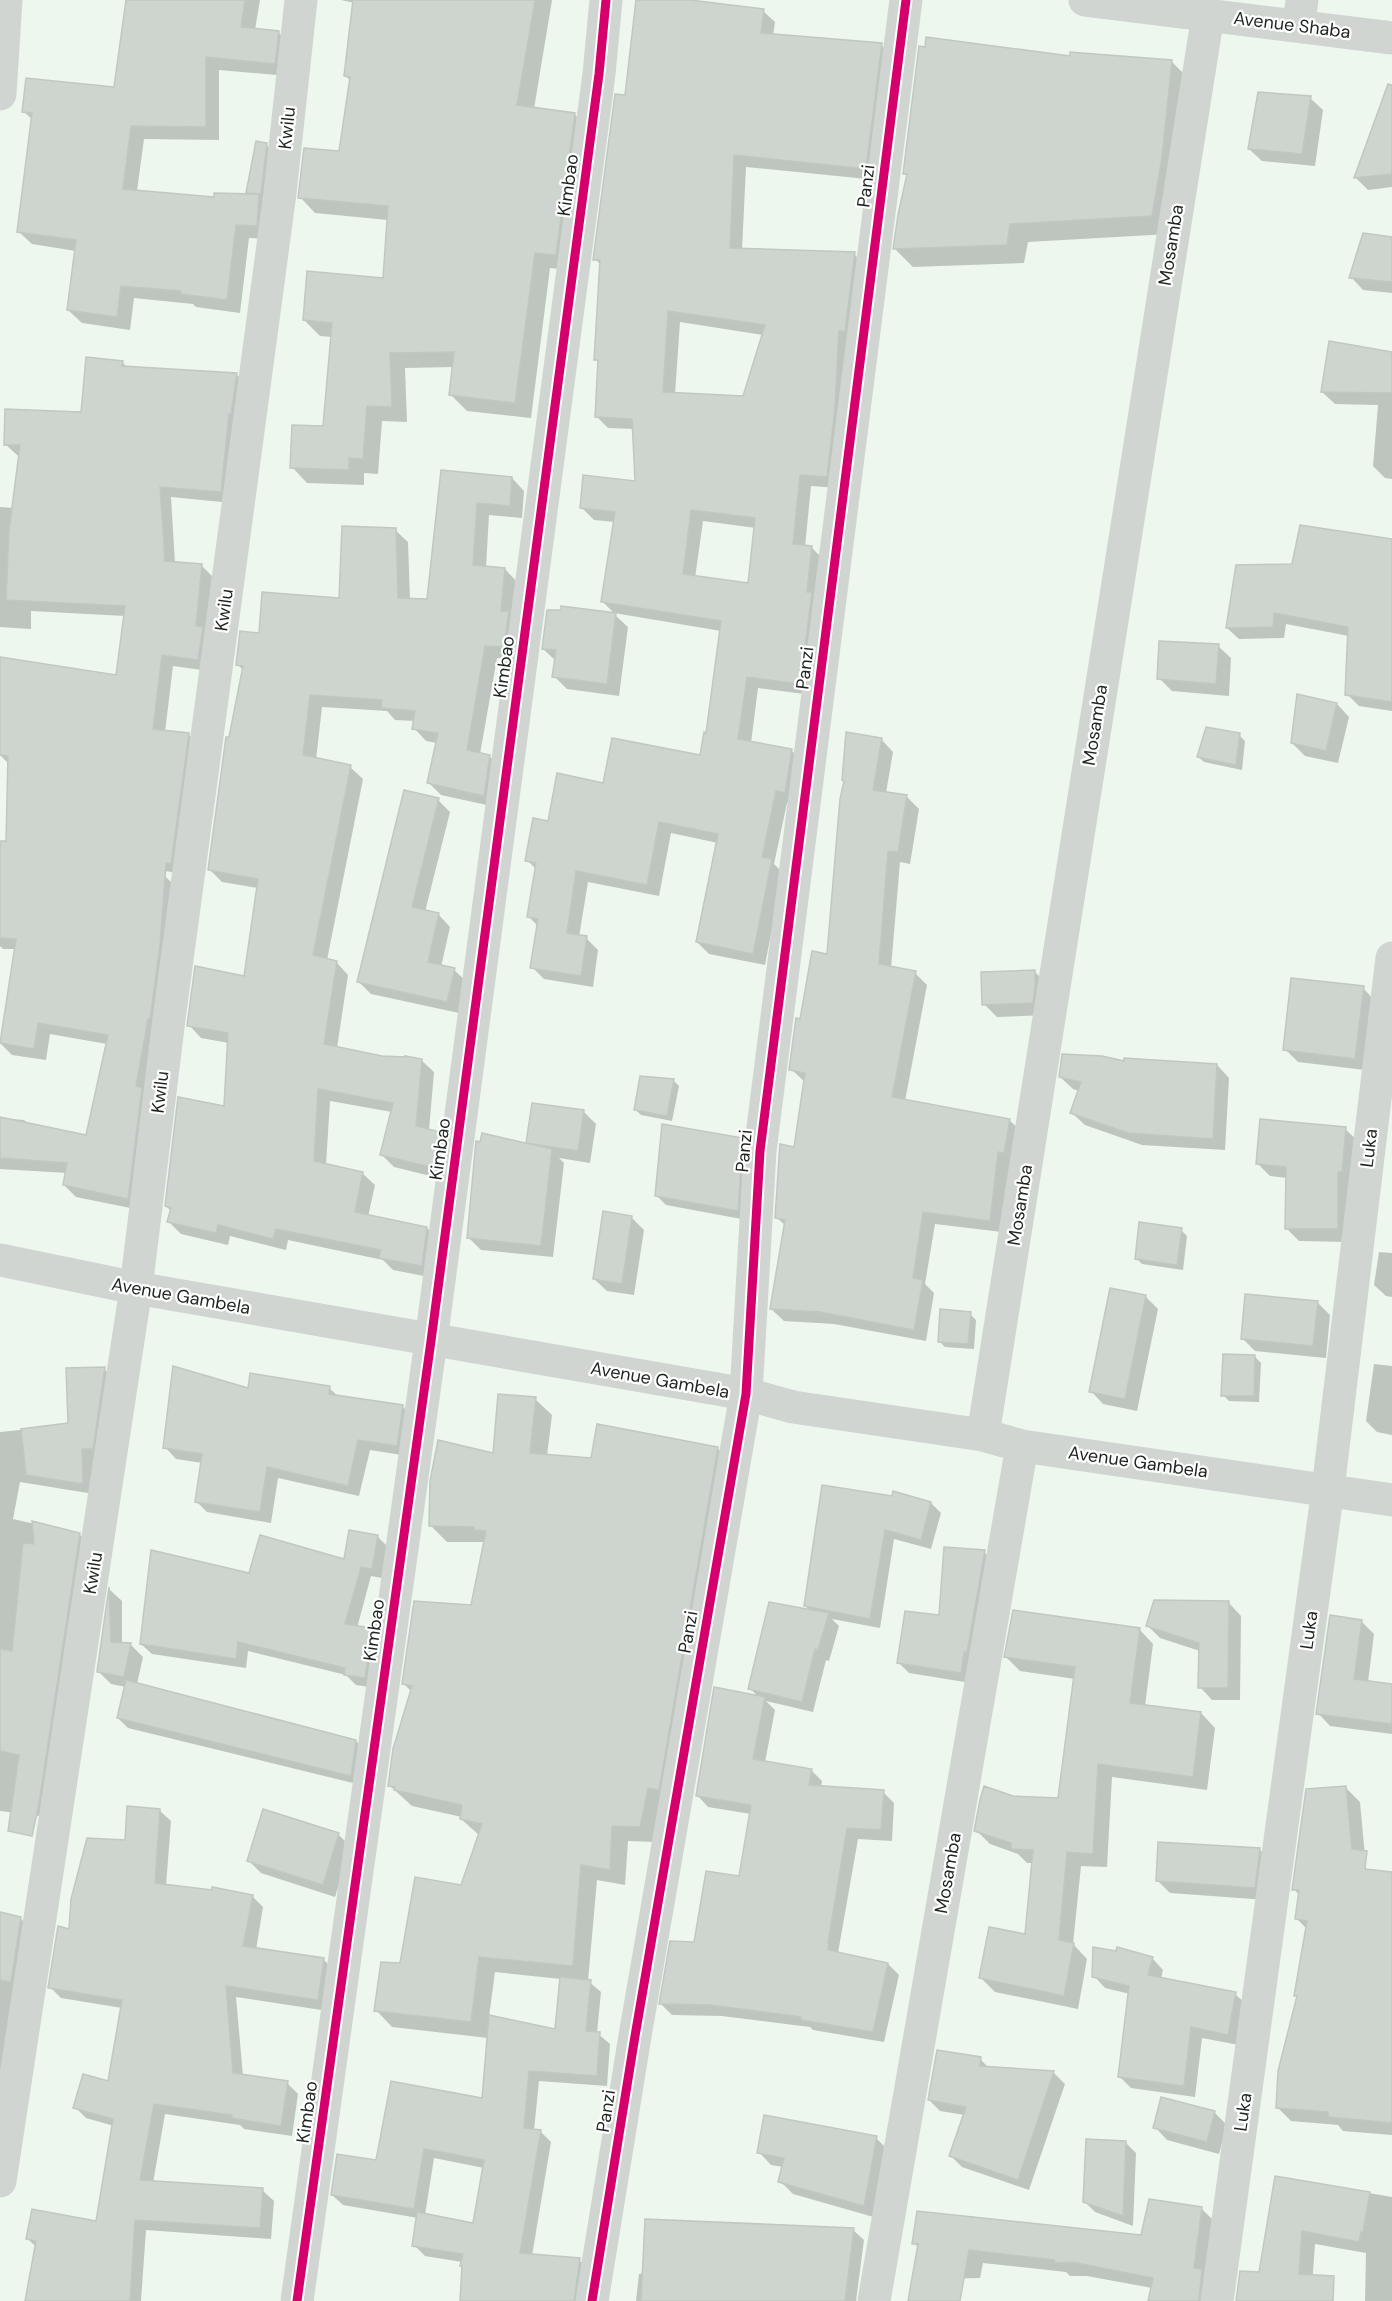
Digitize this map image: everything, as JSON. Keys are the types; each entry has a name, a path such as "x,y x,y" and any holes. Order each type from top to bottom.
{"street":[{"path":"0,94 6,0"},
{"name":"Kwilu","path":"0,2181 136,1288 169,1019 280,193 301,0"},
{"name":"Kimbao","path":"297,2301 431,1341 598,85 606,0"},
{"name":"Panzi","path":"592,2301 634,2036 746,1394 760,1151 906,0"},
{"name":"Avenue Shaba","path":"1085,0 1208,15 1301,13 1392,38"},
{"name":"Mosamba","path":"983,1435 1208,15"},
{"name":"Luka","path":"1217,2301 1328,1489 1392,958"},
{"name":"Avenue Gambela","path":"0,1260 136,1288 431,1341 746,1394 793,1407 983,1435 1022,1446 1392,1500"},
{"name":"Mosamba","path":"874,2301 1022,1446"}],"building":[{"path":"126,0 245,0 241,27 279,31 275,64 206,57 206,127 131,126 123,189 214,197 214,193 259,194 257,226 236,225 227,300 181,294 181,291 121,286 117,317 67,310 76,240 17,232 32,113 22,112 26,78 114,87"},
{"path":"353,0 535,0 517,105 575,113 556,255 535,253 515,403 449,395 454,352 390,353 392,407 367,406 363,459 349,458 349,470 290,468 292,425 323,426 332,323 303,320 307,271 383,278 388,206 298,198 304,148 339,151 350,77 344,76"},
{"path":"636,0 690,0 764,9 761,33 882,43 866,169 734,155 730,248 855,252 845,331 839,331 835,407 827,477 800,475 793,544 812,546 807,592 812,592 800,684 747,677 738,739 792,749 785,793 776,791 762,857 772,859 753,954 696,942 718,834 659,822 647,885 576,871 567,933 587,936 581,976 530,968 538,919 527,917 536,863 525,861 533,818 548,821 557,773 603,783 612,738 700,755 704,732 706,733 721,621 601,602 615,512 580,508 583,475 635,481 632,419 595,417 598,360 594,360 600,260 593,260 615,94 625,95","holes":["668,311 765,325 743,396 663,392","691,510 755,518 748,583 683,574"]},
{"path":"926,37 1070,56 1070,52 1172,60 1162,157 1152,216 1010,224 1007,245 893,249 907,174 903,174 919,46 925,47"},
{"path":"1388,84 1392,85 1392,174 1354,178"},
{"path":"1258,92 1311,96 1302,154 1248,149"},
{"path":"256,141 267,143 261,194 246,193"},
{"path":"1363,233 1392,237 1392,282 1349,278"},
{"path":"1329,341 1392,352 1392,393 1321,392"},
{"path":"86,357 123,361 122,366 237,373 231,414 229,414 221,492 160,487 165,561 202,564 196,626 203,627 198,660 162,655 153,729 189,733 171,864 166,863 160,945 150,1019 148,1019 136,1086 142,1088 128,1199 63,1185 67,1163 0,1158 0,1117 86,1135 108,1035 38,1023 34,1049 0,1043 16,939 0,938 0,841 6,841 8,756 0,755 0,657 116,675 125,606 6,600 9,531 20,445 4,445 5,409 81,412"},
{"path":"441,470 512,477 510,506 477,503 473,565 505,568 501,611 509,611 504,647 485,646 467,750 490,755 484,796 427,783 438,733 412,729 415,711 381,708 382,700 310,695 303,755 351,765 313,955 337,961 324,1044 382,1056 422,1059 416,1126 440,1132 435,1168 380,1155 393,1103 318,1089 314,1161 363,1172 355,1212 427,1227 422,1266 379,1258 381,1250 276,1229 273,1239 218,1225 216,1233 167,1222 171,1208 165,1206 178,1097 224,1106 228,1033 187,1026 195,966 244,976 258,879 208,870 226,737 229,737 243,666 236,665 240,631 259,633 262,592 339,598 342,526 396,528 398,598 427,599"},
{"path":"1300,525 1392,539 1392,702 1345,695 1348,627 1274,613 1273,627 1226,628 1236,565 1292,564"},
{"path":"561,606 616,613 607,684 552,677 556,650 542,649 547,610 561,610"},
{"path":"1159,641 1219,644 1216,684 1157,679"},
{"path":"1297,694 1337,703 1326,751 1291,743"},
{"path":"1206,727 1240,733 1236,765 1197,757"},
{"path":"846,732 882,738 873,790 907,795 898,852 888,851 879,964 916,971 892,1097 1010,1119 1004,1153 998,1152 990,1221 923,1212 913,1278 923,1280 914,1330 820,1312 770,1309 785,1220 775,1218 780,1144 794,1147 805,1073 789,1070 796,1018 800,1019 812,951 827,954 840,799 844,781 842,780"},
{"path":"404,790 439,798 412,907 439,913 428,962 455,968 447,1002 357,982"},
{"path":"1035,970 1033,1003 982,1005 981,972"},
{"path":"1291,978 1364,986 1355,1059 1283,1050"},
{"path":"1062,1054 1102,1056 1124,1061 1124,1058 1217,1064 1213,1139 1128,1133 1070,1113 1081,1082 1059,1077"},
{"path":"640,1076 674,1079 667,1116 634,1110"},
{"path":"532,1103 584,1110 578,1151 526,1143"},
{"path":"1260,1119 1346,1127 1342,1172 1338,1172 1338,1229 1285,1229 1286,1167 1256,1164"},
{"path":"662,1124 743,1138 738,1211 655,1196"},
{"path":"482,1133 552,1149 541,1246 467,1238 476,1141 480,1142"},
{"path":"603,1211 632,1216 622,1284 593,1279"},
{"path":"1139,1222 1182,1228 1177,1265 1135,1259"},
{"path":"1110,1288 1146,1295 1125,1399 1089,1392"},
{"path":"1245,1294 1318,1301 1313,1346 1241,1339"},
{"path":"940,1309 971,1312 968,1344 938,1342"},
{"path":"1223,1354 1255,1355 1254,1396 1221,1396"},
{"path":"173,1366 248,1388 250,1373 330,1386 329,1394 403,1405 397,1446 358,1440 348,1486 267,1467 260,1512 195,1502 202,1454 163,1448"},
{"path":"105,1367 93,1449 82,1449 83,1484 26,1475 21,1429 68,1423 66,1368"},
{"path":"498,1394 536,1397 530,1453 591,1458 597,1424 718,1447 659,1790 648,1788 640,1827 612,1826 610,1870 581,1865 573,1966 479,1957 471,2022 374,2011 381,1962 400,1963 415,1877 461,1885 482,1824 460,1819 462,1805 394,1790 395,1787 388,1786 393,1749 412,1686 402,1684 414,1601 471,1605 486,1531 474,1530 474,1527 429,1526 430,1481 438,1440 493,1453"},
{"path":"822,1485 892,1496 893,1491 931,1502 921,1540 885,1530 870,1619 804,1606"},
{"path":"32,1521 80,1533 32,1836 8,1831 19,1755 0,1751 0,1649 12,1651 23,1543 34,1544"},
{"path":"349,1530 378,1535 372,1569 361,1567 345,1624 372,1628 365,1678 344,1675 345,1668 238,1642 236,1659 140,1644 151,1550 249,1573 260,1535 344,1559"},
{"path":"944,1547 985,1550 967,1652 964,1652 961,1673 897,1663 905,1611 939,1615"},
{"path":"109,1587 111,1642 131,1643 124,1677 97,1672"},
{"path":"1154,1600 1229,1601 1228,1688 1198,1688 1199,1643 1146,1626"},
{"path":"769,1602 829,1613 818,1650 815,1649 802,1702 748,1689"},
{"path":"1013,1610 1140,1628 1130,1703 1201,1712 1193,1777 1098,1764 1093,1854 1067,1852 1059,1940 1074,1943 1064,1996 979,1978 989,1927 1025,1934 1033,1850 1011,1849 1011,1843 974,1831 984,1786 1013,1796 1058,1798 1075,1667 1004,1657"},
{"path":"1330,1615 1362,1620 1354,1679 1392,1684 1392,1724 1316,1714"},
{"path":"126,1680 356,1740 351,1776 117,1718"},
{"path":"714,1687 765,1697 753,1759 812,1769 809,1785 884,1790 881,1830 847,1828 828,1943 828,1950 888,1963 873,2032 801,2020 801,2017 710,2005 659,2004 670,1941 694,1942 706,1871 739,1876 751,1805 696,1796"},
{"path":"1346,1786 1352,1849 1367,1851 1365,1869 1392,1872 1392,2123 1328,2117 1328,2112 1276,2108 1278,2071 1297,1996 1294,1996 1307,1921 1295,1919 1299,1890 1292,1890 1306,1789"},
{"path":"127,1806 160,1809 155,1883 212,1890 212,1887 253,1895 243,1946 324,1958 318,2000 226,1986 233,2073 288,2081 281,2126 231,2118 232,2115 154,2104 140,2180 263,2188 260,2228 135,2220 130,2301 25,2301 36,2241 26,2239 32,2209 96,2221 113,2119 73,2108 83,2074 108,2081 122,2000 48,1988 58,1926 69,1929 71,1899 87,1838 125,1840"},
{"path":"263,1809 339,1833 323,1885 247,1861"},
{"path":"1158,1842 1260,1848 1255,1888 1156,1881"},
{"path":"0,1912 21,1917 11,1982 0,1980"},
{"path":"1093,1947 1116,1951 1117,1947 1153,1957 1148,1975 1236,1992 1228,2035 1191,2027 1184,2086 1118,2077 1129,1986 1092,1977"},
{"path":"560,1977 591,1980 586,2031 600,2032 597,2076 529,2071 524,2128 541,2130 520,2253 580,2258 574,2301 460,2301 462,2266 460,2266 463,2254 412,2246 417,2212 473,2223 484,2160 424,2149 414,2209 331,2195 337,2154 376,2160 391,2081 482,2098 489,2015 555,2029"},
{"path":"937,2050 981,2057 980,2066 1054,2071 1018,2180 949,2156 966,2107 928,2100"},
{"path":"1161,2097 1215,2111 1207,2142 1153,2128"},
{"path":"764,2115 877,2136 864,2206 778,2182 784,2158 757,2153"},
{"path":"1086,2139 1126,2141 1123,2216 1083,2202"},
{"path":"1275,2176 1370,2192 1359,2242 1302,2231 1299,2274 1334,2276 1333,2301 1236,2301 1240,2271 1259,2272"},
{"path":"1149,2199 1202,2207 1194,2268 1202,2269 1199,2301 1148,2301 1153,2278 1072,2262 1055,2263 1054,2260 969,2250 960,2301 908,2301 918,2244 912,2244 917,2211 1141,2235"},
{"path":"645,2219 854,2228 845,2301 641,2301"}],"cycle path":[{"path":"297,2301 431,1341 599,74 606,0"},
{"path":"592,2301 635,2036 746,1394 760,1151 906,0"}]}
